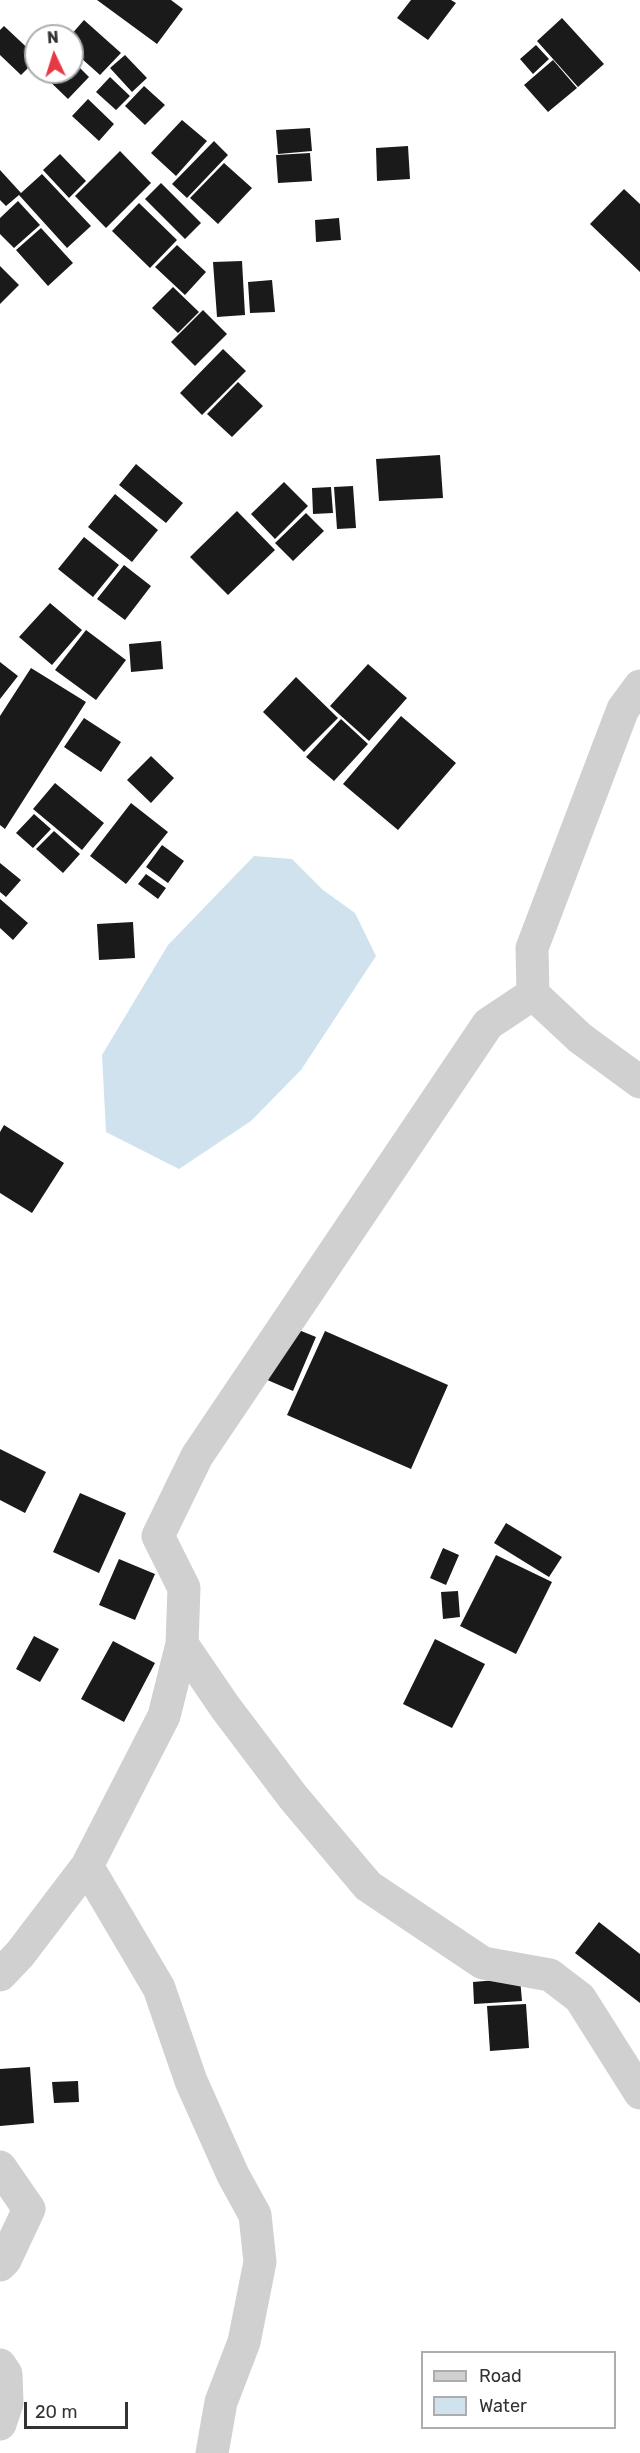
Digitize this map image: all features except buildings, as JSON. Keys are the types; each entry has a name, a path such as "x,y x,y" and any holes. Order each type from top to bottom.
{"street":[{"path":"640,686 623,709 531,948 533,994 580,1038 640,1082"},
{"path":"0,1975 20,1954 87,1866 164,1716 182,1644 184,1588 158,1536 197,1456 488,1024 533,994"},
{"path":"182,1644 225,1707 293,1797 368,1886 483,1963 550,1975 580,1998 640,2093"},
{"path":"87,1866 159,1988 191,2081 233,2175 255,2215 260,2262 244,2342 221,2402 212,2453"},
{"path":"0,2167 29,2209 5,2260 0,2265"},
{"path":"0,2366 6,2374 7,2403 0,2424"}],"water":[{"path":"254,856 292,859 323,890 355,913 376,956 301,1070 251,1121 179,1169 106,1132 102,1055 168,945"}]}
